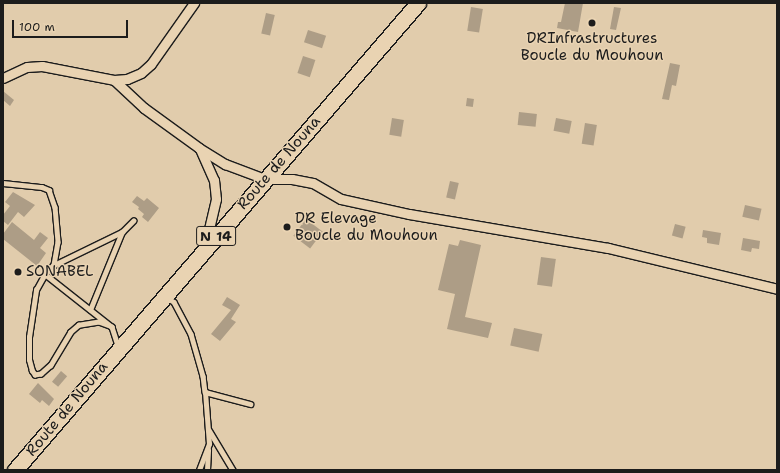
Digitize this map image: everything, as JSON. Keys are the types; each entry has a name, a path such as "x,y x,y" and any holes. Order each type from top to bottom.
{"main road":[{"name":"Route de Nouna","path":"15,470 119,347 418,3"}],"street":[{"path":"3,78 27,67 42,66 114,80 127,79 141,73 151,64 194,3"},
{"path":"114,80 144,108 199,148 225,164 265,179 292,179 313,183 341,199 409,214 608,248 777,289"},
{"path":"199,148 214,180 216,199 204,249"}],"lane":[{"path":"3,183 9,186 42,187 49,190 56,207 58,242 54,265"},
{"path":"112,327 98,322 79,325 71,332 50,365 41,374 35,375 29,360 29,337 36,290 45,274 54,265 122,232 133,221"},
{"path":"90,310 122,232"},
{"path":"45,274 112,327 119,347"},
{"path":"164,295 174,302 191,334 203,376 209,444 208,470"},
{"path":"205,392 250,404"},
{"path":"208,429 233,470"},
{"path":"199,470 209,444"}],"building":[{"path":"565,3 583,3 578,32 557,28 558,22 561,22"},
{"path":"471,7 483,9 479,33 467,31"},
{"path":"614,7 621,8 616,30 610,29"},
{"path":"266,13 275,15 270,35 261,33"},
{"path":"308,30 326,36 322,48 304,42"},
{"path":"303,56 315,60 310,77 297,73"},
{"path":"670,63 680,65 676,86 672,85 669,100 662,99"},
{"path":"3,91 14,100 10,106 3,100"},
{"path":"467,98 474,99 473,107 466,106"},
{"path":"519,112 537,114 536,127 518,125"},
{"path":"392,118 404,120 401,137 389,135"},
{"path":"556,118 572,121 569,134 554,131"},
{"path":"585,123 597,125 594,146 582,144"},
{"path":"450,181 459,183 455,200 446,198"},
{"path":"13,192 35,205 24,217 18,212 8,225 3,221 3,215 10,206 5,202"},
{"path":"137,196 144,201 147,198 159,208 148,222 142,217 144,214 138,209 139,207 132,202"},
{"path":"745,205 762,209 759,221 742,217"},
{"path":"306,219 323,232 310,248 293,236"},
{"path":"12,222 34,240 40,232 48,238 40,248 46,253 37,266 3,239 3,234"},
{"path":"675,224 686,227 683,238 672,236"},
{"path":"703,230 721,233 719,245 707,243 707,238 702,237"},
{"path":"743,238 760,241 759,249 752,248 751,252 741,250"},
{"path":"460,240 481,245 465,317 492,323 488,338 447,329 455,294 438,290 449,244 458,246"},
{"path":"541,257 556,259 552,287 537,285"},
{"path":"227,297 240,305 231,319 236,322 220,341 211,334 231,310 222,305"},
{"path":"514,328 542,334 539,352 510,346"},
{"path":"61,371 67,376 58,387 52,382"},
{"path":"38,383 54,399 49,406 42,400 40,403 29,394"}],"place":[{"name":"DRInfrastructures Boucle du Mouhoun","path":"592,23"},
{"name":"DR Elevage Boucle du Mouhoun","path":"287,227"},
{"name":"SONABEL","path":"18,272"}]}
